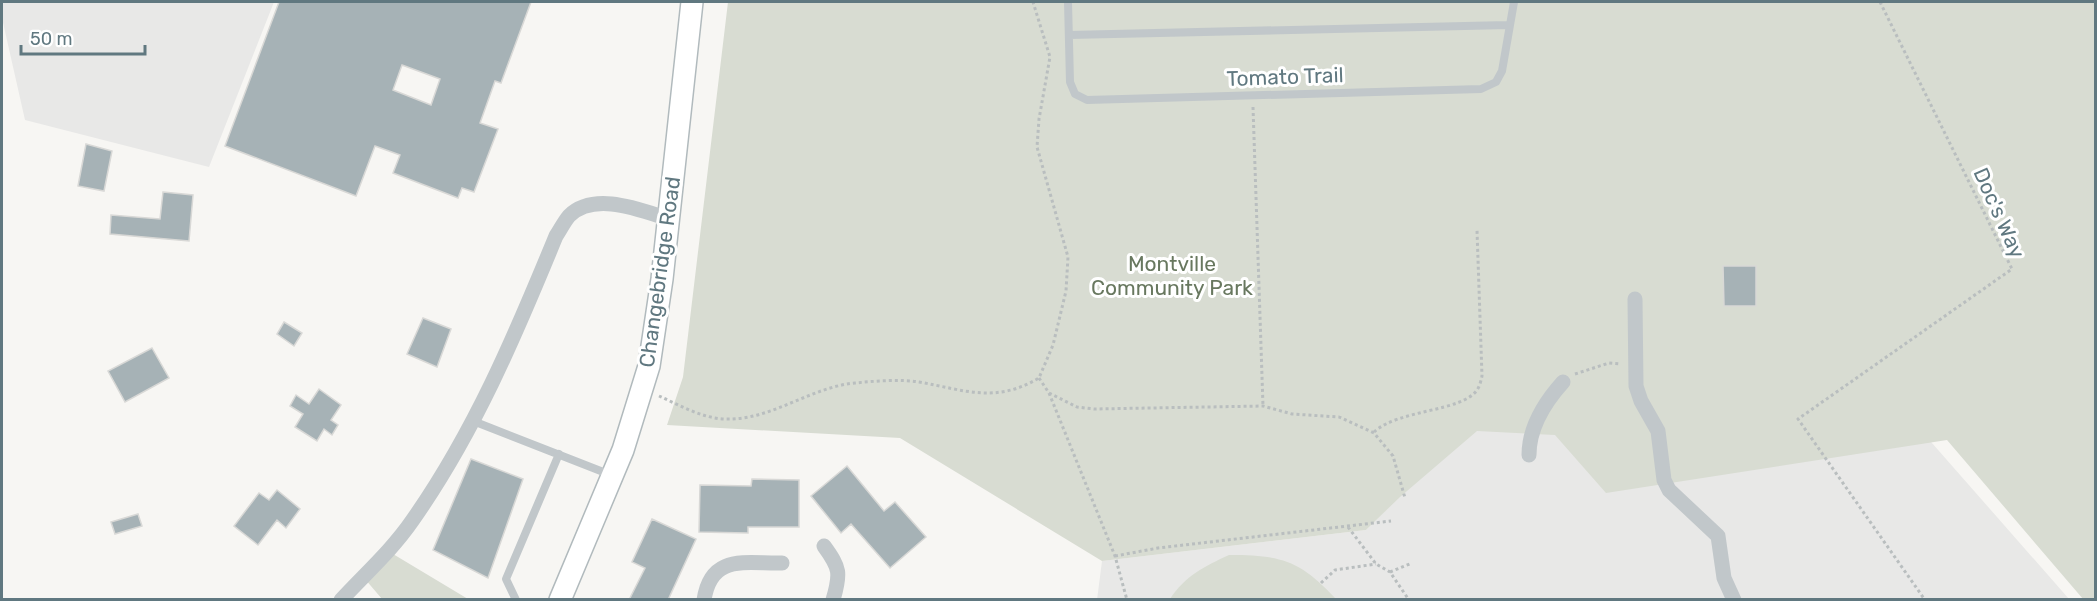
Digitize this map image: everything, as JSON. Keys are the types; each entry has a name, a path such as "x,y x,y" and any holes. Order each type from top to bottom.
{"main road":[{"name":"Changebridge Road","path":"560,600 612,475 649,366 669,219 692,2"}],"street":[{"path":"341,600 411,523 473,421 512,345 556,236 568,217 588,206 610,204 636,208 669,219"},
{"path":"1635,299 1630,364 1641,401 1658,432 1664,480 1669,490 1718,536 1724,578 1734,600"},
{"path":"1529,455 1529,441 1537,421 1551,395 1563,382"},
{"path":"824,546 837,565 839,576 833,600"},
{"path":"704,600 706,588 715,571 726,564 782,563"}],"lane":[{"path":"1068,2 1069,35 1508,25 1514,2"},
{"name":"Tomato Trail","path":"1069,35 1070,82 1075,94 1087,100 1481,89 1496,82 1502,71 1508,25"},
{"path":"473,421 612,475"},
{"path":"516,600 506,579 560,454"}],"path":[{"path":"657,395 694,412 723,419 761,415 835,386 854,383 902,381 972,393 1003,393 1039,378 1053,345 1066,291 1068,257 1037,147 1039,119 1050,57 1033,2"},
{"name":"Doc's Way","path":"1880,2 2012,269 1798,419 1925,600"},
{"path":"1252,96 1263,406"},
{"path":"1374,433 1383,425 1426,410 1463,402 1478,389 1482,376 1477,230"},
{"path":"1563,382 1593,367 1609,363 1630,364"},
{"path":"1039,378 1049,393 1115,556 1127,600"},
{"path":"1049,393 1077,407 1094,409 1263,406 1292,414 1339,417 1374,433 1393,456 1405,498"},
{"path":"1115,556 1158,548 1391,521"},
{"path":"1348,527 1376,564 1390,572 1409,600"},
{"path":"1390,572 1412,563"},
{"path":"1321,583 1335,570 1376,564"}],"shaded area":[{"path":"2,2 274,2 209,167 25,120 2,18"},
{"path":"1723,205 2069,599 1097,600 1102,561 1366,530 1499,399"}],"green space":[{"name":"Montville Community Park","path":"728,2 2095,2 2095,599 2083,599 1947,440 1606,493 1555,435 1477,431 1400,497 1366,530 1102,561 900,438 667,425 683,377"},
{"path":"388,551 468,599 382,599 365,579"},
{"path":"1229,555 1263,556 1289,562 1311,576 1336,599 1170,599 1196,572"}],"building":[{"path":"279,2 531,2 501,83 495,81 480,123 498,129 474,192 462,188 458,198 393,173 400,155 375,146 356,196 225,146","holes":["402,65 440,79 431,105 393,90"]},
{"path":"86,144 112,151 104,191 78,186"},
{"path":"163,192 193,195 189,241 110,234 111,215 160,219"},
{"path":"1723,266 1756,266 1756,306 1724,306"},
{"path":"423,318 451,329 437,367 407,354"},
{"path":"284,322 302,333 294,346 277,334"},
{"path":"152,348 169,378 125,402 108,371"},
{"path":"319,389 341,405 331,420 338,425 332,435 324,429 317,441 295,427 303,414 290,406 296,395 309,404"},
{"path":"471,459 523,479 488,578 433,550"},
{"path":"847,466 884,511 895,502 926,537 890,568 851,524 841,533 811,496"},
{"path":"752,479 799,480 799,527 748,527 748,533 699,532 700,485 751,486"},
{"path":"277,490 300,509 286,528 277,520 258,545 234,526 259,493 269,500"},
{"path":"138,514 142,526 115,534 111,522"},
{"path":"652,519 696,539 668,600 629,600 645,568 632,562"}]}
